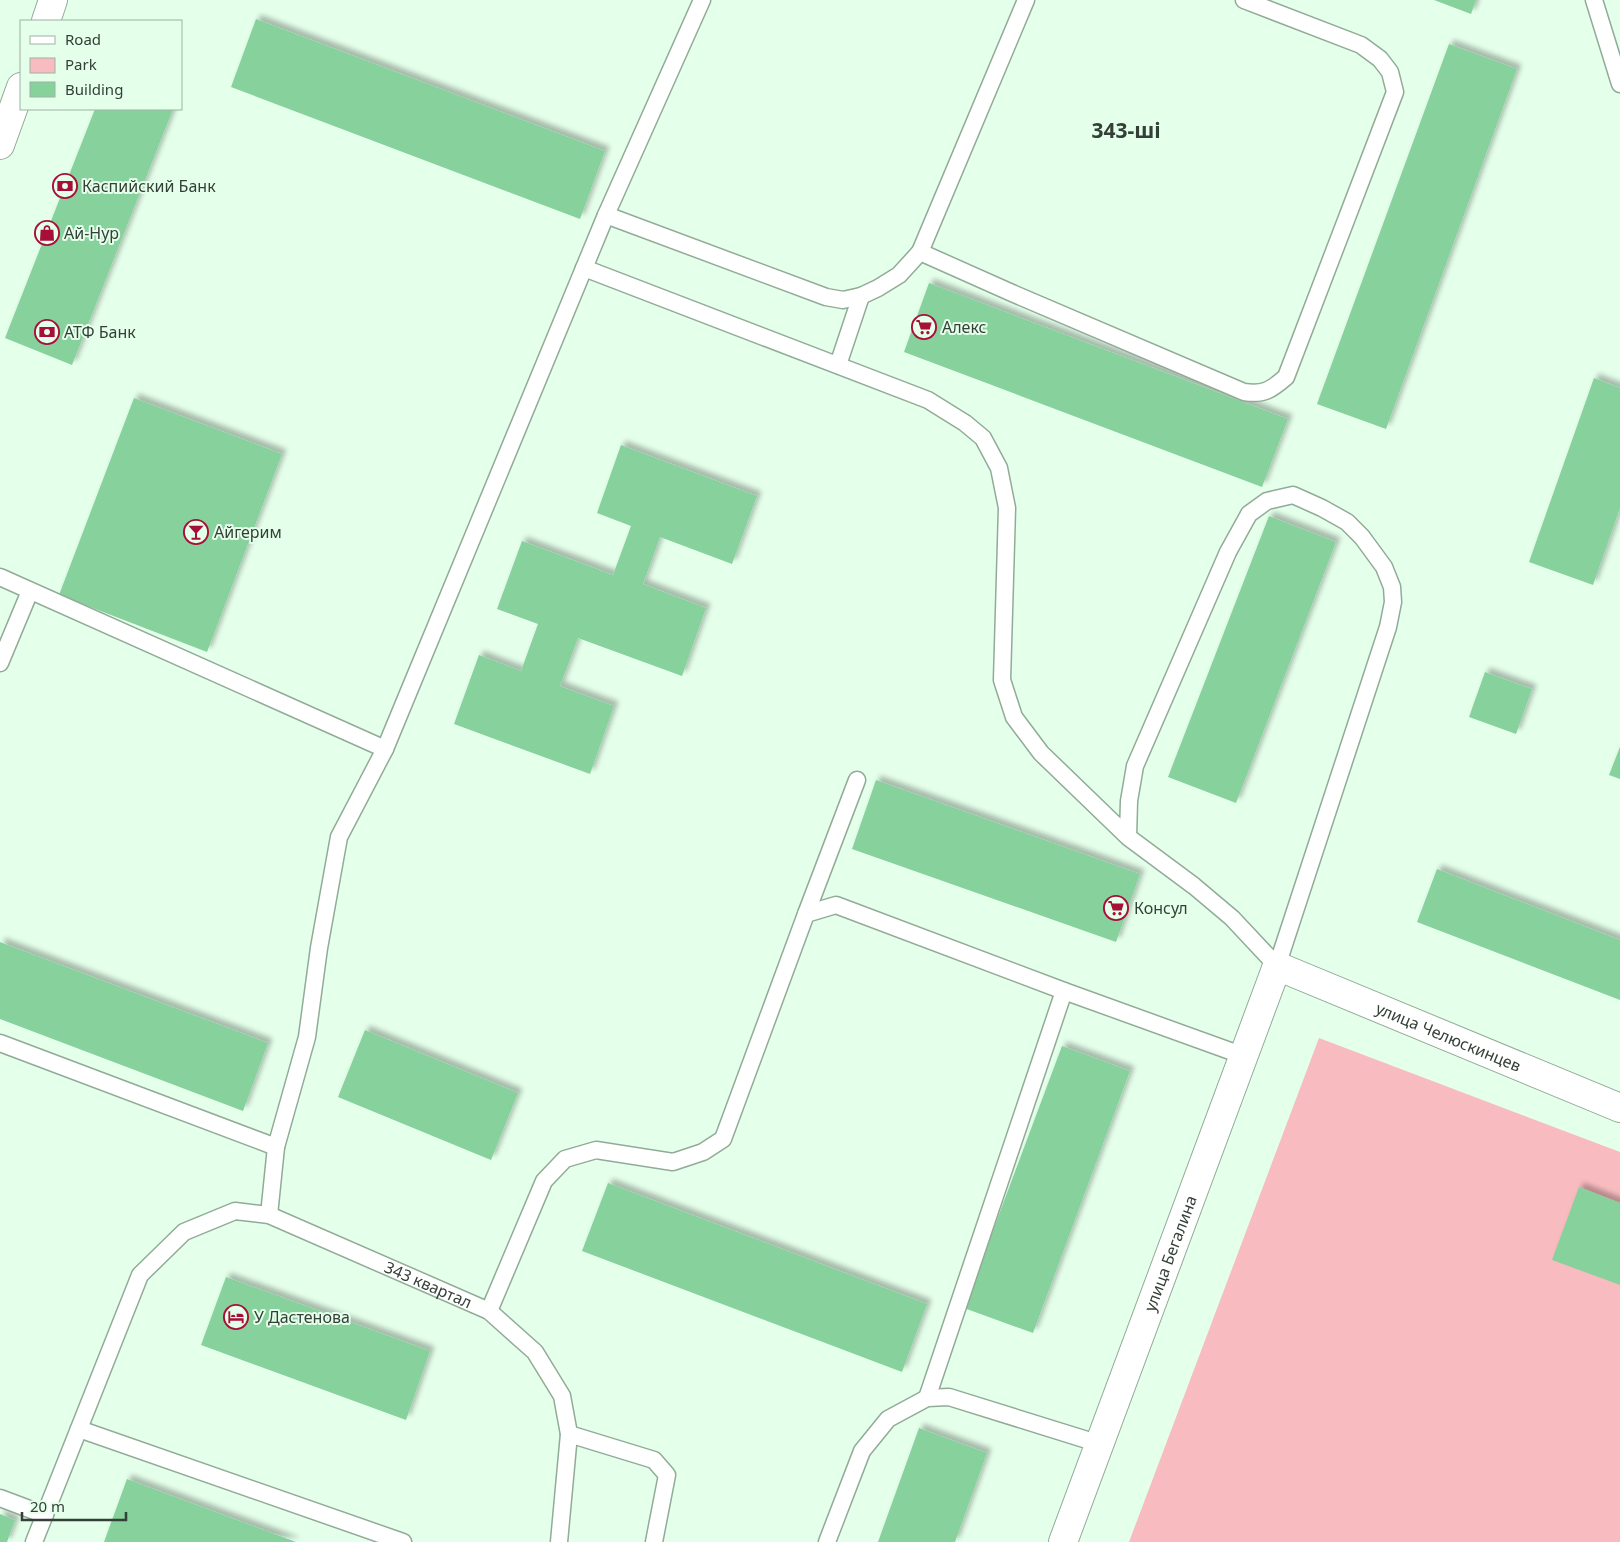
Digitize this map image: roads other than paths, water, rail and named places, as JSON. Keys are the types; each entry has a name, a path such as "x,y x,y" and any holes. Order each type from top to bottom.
{"street":[{"path":"46,20 54,0"},
{"path":"0,145 13,95"},
{"name":"улица Бегалина","path":"1063,1542 1278,966"},
{"name":"улица Челюскинцев","path":"1278,966 1620,1108"}],"lane":[{"path":"269,1215 276,1147 307,1037 319,948 339,837 386,749 606,215 702,0"},
{"path":"606,215 826,297 843,300 861,296 899,275 920,252 1026,0"},
{"path":"920,252 1244,392 1258,394 1286,377 1395,92 1390,72 1380,59 1361,45 1244,0"},
{"path":"1594,0 1620,84"},
{"path":"584,268 928,400 966,423 984,438 999,468 1007,508 1002,680 1014,718 1041,753 1128,837 1232,918 1278,966 1388,627 1393,602 1392,587 1384,567 1362,537 1347,522 1293,495 1267,501 1248,514 1228,552 1135,766 1129,801 1128,837"},
{"path":"838,365 861,296"},
{"path":"0,577 386,749"},
{"path":"0,663 30,591"},
{"path":"489,1311 544,1181 565,1159 596,1150 673,1162 702,1152 723,1139 857,780"},
{"path":"806,914 836,905 1064,991 1244,1056"},
{"path":"928,1398 1064,991"},
{"path":"0,1044 276,1147"},
{"name":"343 квартал","path":"79,1429 140,1275 184,1232 235,1211 269,1215 489,1311 536,1352 562,1396 569,1434 558,1542"},
{"path":"827,1542 862,1450 888,1419 928,1398 950,1397 1100,1444"},
{"path":"34,1542 79,1429 403,1542"},
{"path":"569,1434 654,1460 667,1475 654,1542"},
{"path":"0,1498 45,1515"}],"place":[{"name":"Каспийский Банк","path":"65,186"},
{"name":"Ай-Нур","path":"47,233"},
{"name":"Алекс","path":"924,327"},
{"name":"АТФ Банк","path":"47,332"},
{"name":"Айгерим","path":"196,532"},
{"name":"Консул","path":"1116,908"},
{"name":"У Дастенова","path":"236,1317"}],"district":[{"name":"343-ші","path":"1126,131"}]}
